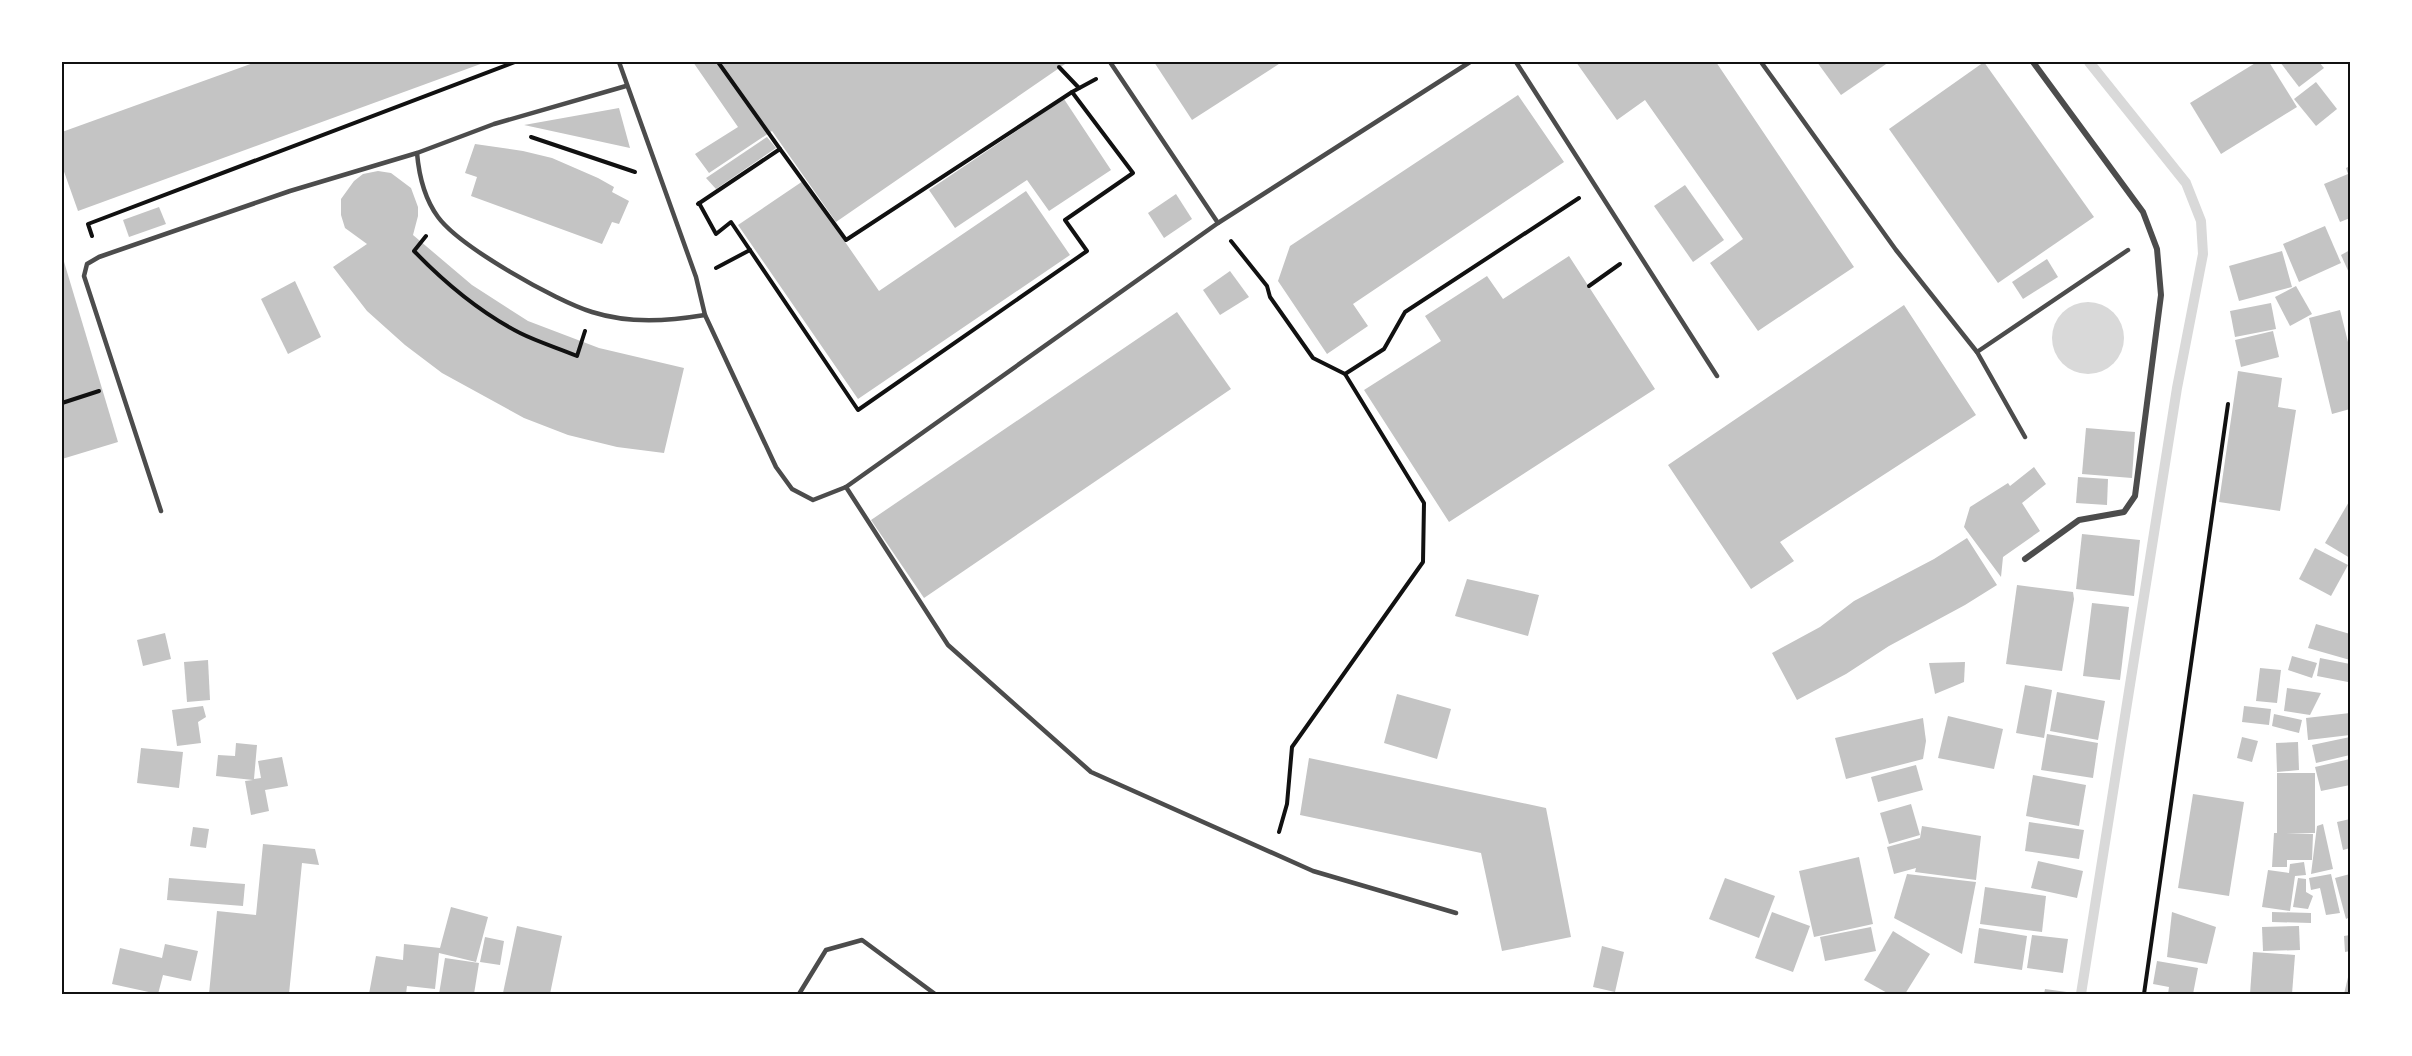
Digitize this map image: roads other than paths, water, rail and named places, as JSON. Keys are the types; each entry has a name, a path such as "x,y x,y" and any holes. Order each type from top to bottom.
{"street":[{"path":"2025,559 2079,520 2124,512 2135,496 2161,295 2157,249 2143,212 2032,62"}],"lane":[{"path":"619,62 696,277 705,315 776,467 792,489 813,500 846,487 1218,224 1470,62"},
{"path":"1110,62 1218,224"},
{"path":"1516,62 1717,376"},
{"path":"1761,62 1896,250 1977,351 2025,437"},
{"path":"162,511 84,276 87,264 99,256 290,191 417,153 494,124 626,86"},
{"path":"417,153 419,171 427,199 439,219 487,257 544,290 592,312 628,319 665,321 705,315"},
{"path":"1977,351 2128,250"},
{"path":"846,487 948,645 1091,772 1313,871 1456,913"},
{"path":"799,994 826,950 862,940 935,994"}],"waterway":[{"path":"2081,994 2177,388 2203,254 2201,221 2186,183 2089,62"}]}
